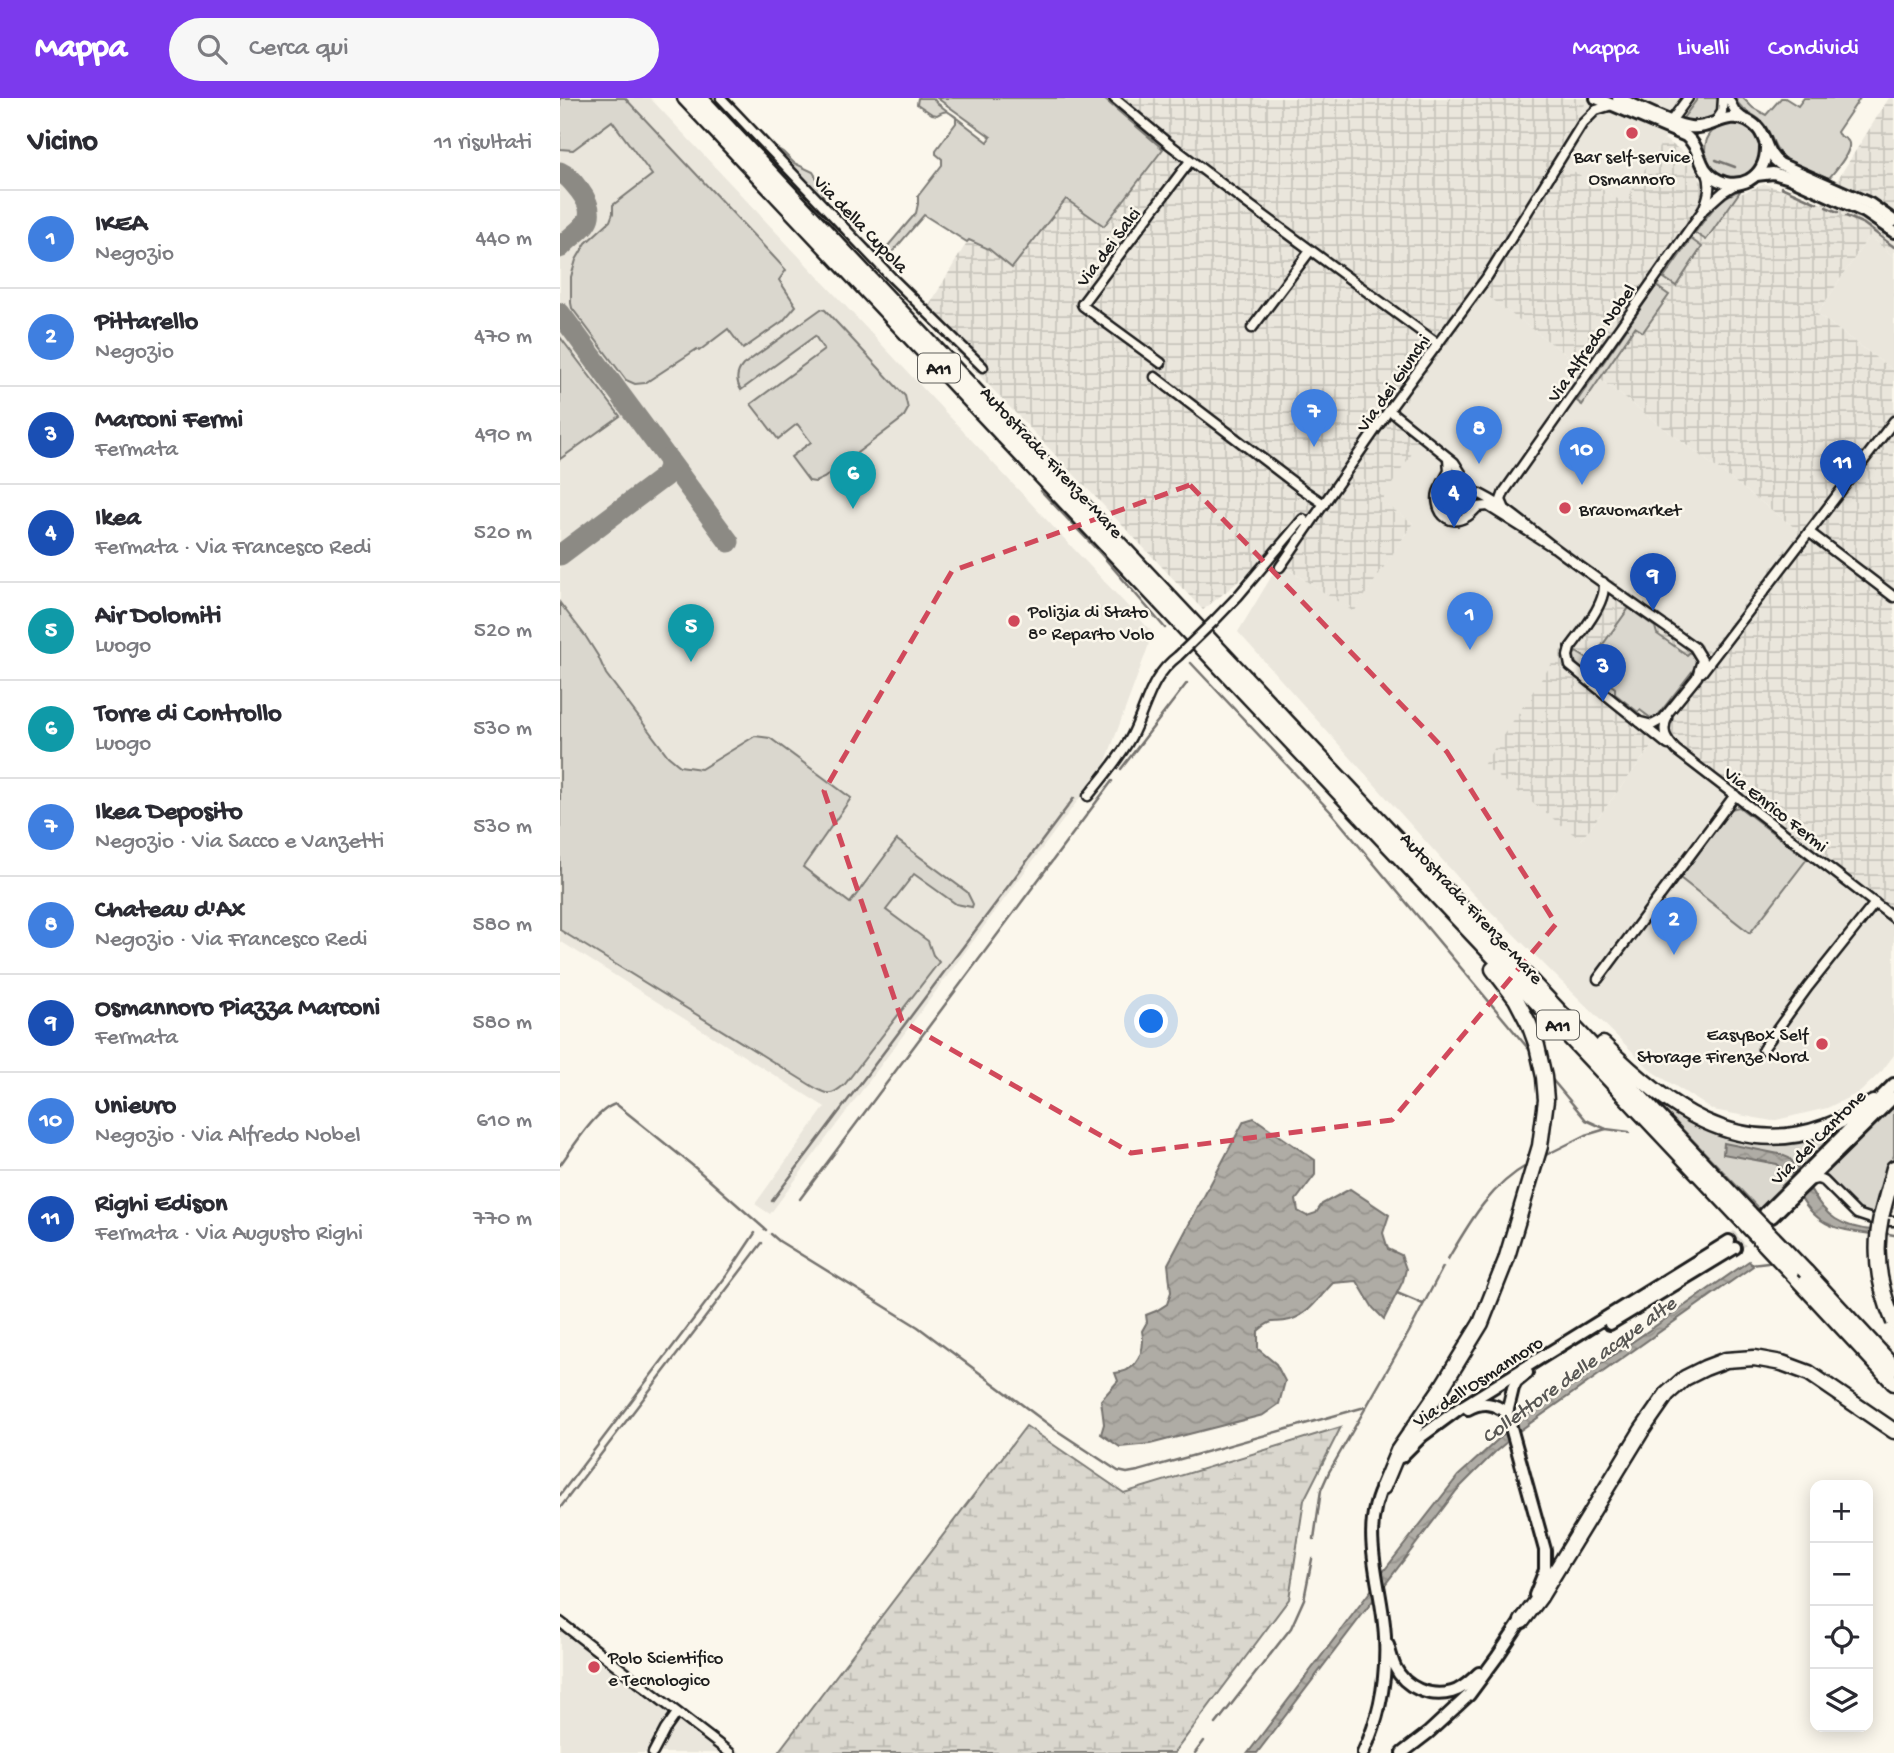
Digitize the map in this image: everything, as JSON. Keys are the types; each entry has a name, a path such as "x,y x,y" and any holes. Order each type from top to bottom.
{"highway":[{"name":"Autostrada Firenze-Mare","path":"685,98 1757,1216 1798,1272 1894,1382"},
{"name":"Autostrada Firenze-Mare","path":"700,98 1199,636 1373,830 1757,1216"},
{"path":"1373,830 1507,987 1526,1018 1537,1046 1546,1100 1542,1136 1532,1178 1496,1288 1474,1335 1398,1451 1383,1487"},
{"path":"1511,960 1646,1085 1675,1106 1717,1127 1752,1136 1791,1135 1825,1127 1873,1103"},
{"path":"1894,1168 1877,1254 1877,1267 1885,1302 1894,1322"},
{"name":"Autostrada Firenze-Mare","path":"1798,1272 1894,1367"},
{"path":"1522,1621 1540,1597 1642,1430 1667,1394 1685,1378 1726,1360 1754,1358 1782,1363 1810,1373 1894,1431"}],"main road":[{"path":"1596,98 1691,128 1729,118 1745,120 1758,129 1771,157 1784,166 1870,204 1894,220"},
{"path":"1615,102 1686,136 1696,147 1706,170 1719,181 1738,184 1755,175 1765,161 1766,145"},
{"path":"1700,157 1702,137 1715,122"},
{"path":"1755,175 1773,173 1790,178 1865,212 1894,232"},
{"name":"Via del Cantone","path":"1757,1216 1894,1084"},
{"name":"Via del Cantone","path":"1757,1216 1806,1182 1894,1097"},
{"name":"Via dell'Osmannoro","path":"1363,1753 1381,1699 1385,1636 1374,1563 1372,1529 1383,1487 1397,1463 1410,1447 1460,1408 1732,1245 1522,1377 1513,1388 1507,1413"},
{"path":"1402,1753 1455,1710 1469,1695 1522,1621 1542,1579 1546,1561 1543,1541 1507,1413 1492,1405 1478,1404 1441,1423"},
{"path":"1385,1636 1399,1674 1414,1688 1424,1692 1452,1692 1465,1686 1497,1657"}],"street":[{"name":"Via della Cupola","path":"721,98 882,268 983,367"},
{"path":"1114,98 1190,161 1438,344"},
{"path":"1671,121 1688,98"},
{"path":"1725,98 1745,120"},
{"path":"1715,122 1722,112 1725,98"},
{"name":"Via dei Giunchi","path":"1088,796 1131,737 1156,680 1166,666 1238,596 1303,519 1309,525 1491,271 1582,124 1596,110 1615,102"},
{"name":"Via dei Salci","path":"1161,363 1082,304 1190,161"},
{"name":"Via Alfredo Nobel","path":"1703,211 1710,186 1706,170"},
{"name":"Via Alfredo Nobel","path":"1504,492 1703,211 1723,192 1738,184"},
{"path":"1252,328 1310,251"},
{"path":"1155,377 1324,504"},
{"path":"1389,411 1456,464 1471,487 1476,501 1474,510"},
{"path":"1603,582 1605,589 1600,604 1570,648 1569,663 1575,671 1640,722 1656,724 1697,677 1894,421"},
{"path":"1448,458 1450,467 1439,491 1437,504 1445,516 1453,520 1462,519 1480,506 1491,507 1553,547 1694,647 1708,653 1722,645"},
{"path":"1439,491 1444,485 1459,480 1506,510 1553,547"},
{"path":"1483,495 1504,492"},
{"path":"1504,492 1501,503 1506,510"},
{"path":"1280,567 1309,525"},
{"path":"1809,532 1894,597"},
{"path":"1600,604 1611,596 1625,598"},
{"path":"1694,647 1702,660 1697,677"},
{"path":"1670,711 1664,734 1676,750"},
{"name":"Via Enrico Fermi","path":"1640,722 1894,918"},
{"path":"1598,979 1735,795"},
{"path":"1763,1049 1875,903"},
{"path":"1806,1182 1816,1179 1824,1181 1857,1214 1883,1220"},
{"path":"560,1622 730,1753"},
{"path":"653,1753 677,1713"}],"highlighted area":[{"path":"1190,485 1447,752 1556,924 1392,1120 1131,1153 902,1021 824,791 952,571"}],"shaded area":[{"path":"560,98 650,98 1151,631 1148,647 1105,764 770,1214 755,1204 825,1107 560,941"},
{"path":"1103,98 1589,98 1553,158 1624,203 1664,139 1688,155 1706,191 1735,196 1765,184 1822,204 1889,98 1894,98 1894,257 1869,236 1817,314 1894,371 1894,926 1655,742 1581,840 1483,765 1610,578 1709,650 1799,531 1484,294 1392,420 1420,441 1381,501 1413,523 1354,612 1269,557 1203,610 923,316 967,242 989,249 1013,269 1066,198 1105,226 1162,149"},
{"path":"1589,98 1695,98 1664,139 1625,204 1553,158"},
{"path":"1869,236 1894,257 1894,371 1817,314"},
{"path":"1483,293 1799,531 1709,651 1610,578 1581,840 1655,742 1894,926 1894,1055 1860,1092 1827,1108 1772,1121 1713,1110 1653,1072 1471,892 1238,632 1279,564 1354,611 1413,523 1380,501 1391,420"},
{"name":"Polo Scientifico e Tecnologico","path":"560,1615 696,1719 741,1753 560,1753"}],"green space":[{"path":"560,98 625,98 786,270 779,280 796,306 783,321 743,349 728,329 699,351 697,349 645,383 635,384 626,380 572,308 571,277 576,260 586,243 610,221 613,205 652,175 612,121 573,150 560,149"},
{"path":"723,98 726,98 766,142 783,152 794,163 813,172 821,185 825,204 877,253 882,253 916,213 918,196 942,165 942,159 936,154 936,150 956,123 956,118 988,142 991,137 937,98 1103,98 1163,149 1104,226 1066,199 1012,268 989,249 969,240 967,242 924,215 883,263 857,239"},
{"path":"918,98 933,98 949,112 932,114 917,104"},
{"path":"1698,98 1719,98 1715,115 1707,123 1681,121"},
{"path":"1735,98 1743,98 1766,115 1781,98 1798,106 1804,98 1860,98 1837,132 1849,145 1843,160 1829,178 1799,167 1783,157 1763,123 1741,107"},
{"path":"1733,122 1744,124 1753,130 1759,139 1759,161 1753,170 1744,176 1733,178 1722,176 1713,170 1707,161 1705,150 1707,139 1713,130 1722,124"},
{"path":"1741,190 1706,240 1695,233 1720,202"},
{"path":"1691,239 1702,247 1676,286 1664,278"},
{"path":"1656,286 1669,295 1643,332 1635,327 1582,405 1577,401"},
{"path":"821,309 825,310 905,396 908,409 903,418 815,482 809,481 791,457 811,442 798,425 778,439 751,404 824,350 815,336 741,390 738,378 743,365"},
{"path":"560,337 620,416 560,459"},
{"path":"1456,484 1467,489 1472,500 1467,511 1456,516 1445,511 1440,500 1445,489"},
{"path":"560,603 586,637 606,674 668,756 680,766 701,769 755,736 770,738 851,798 803,867 850,903 897,840 967,892 972,907 956,904 914,874 886,910 928,941 939,962 845,1084 836,1091 825,1093 817,1089 560,930"},
{"path":"1629,608 1655,627 1657,634 1687,655 1690,652 1697,661 1697,665 1655,719 1640,710 1638,712 1615,694 1615,688 1588,668 1584,671 1575,661 1576,652 1591,661"},
{"path":"1739,807 1807,859 1750,933 1680,878 1731,809"},
{"path":"1894,1102 1894,1155 1875,1217 1864,1214 1850,1204 1823,1173"},
{"path":"1665,1106 1723,1133 1846,1126 1760,1210 1662,1108"},
{"path":"1026,1426 1124,1493 1341,1427 1304,1500 1289,1599 1174,1753 779,1751"}],"water":[{"path":"1254,1118 1315,1160 1315,1175 1296,1200 1298,1211 1307,1216 1316,1213 1322,1204 1350,1189 1389,1215 1383,1233 1388,1249 1401,1255 1406,1269 1403,1281 1384,1319 1373,1308 1357,1281 1333,1283 1314,1304 1297,1317 1271,1322 1258,1331 1258,1349 1276,1364 1285,1381 1279,1404 1263,1415 1150,1444 1120,1447 1101,1434 1104,1424 1101,1400 1118,1381 1115,1373 1132,1367 1139,1358 1143,1342 1142,1331 1147,1322 1146,1315 1167,1304 1171,1292 1168,1264 1244,1121"},
{"path":"1724,1143 1779,1154 1789,1158 1799,1169 1789,1175 1777,1164 1723,1154"},
{"path":"1811,1190 1822,1207 1835,1219 1872,1230 1871,1234 1849,1231 1822,1221 1800,1196"},
{"path":"1749,1261 1753,1266 1519,1431 1517,1422"},
{"path":"1505,1433 1508,1441 1457,1490 1257,1753 1248,1753 1458,1476"}],"waterway":[{"path":"1716,160 1735,167"},
{"path":"1781,187 1817,203"},
{"path":"1826,207 1838,212"},
{"path":"1846,216 1864,224 1894,247"},
{"path":"1041,491 1101,554 1165,628"},
{"path":"1191,663 1330,811 1532,1053"},
{"path":"1121,769 1187,683"},
{"path":"800,1199 1112,781"},
{"path":"1003,893 1074,798"},
{"path":"772,1201 1002,895"},
{"path":"1550,1077 1586,1120 1606,1129 1629,1132"},
{"path":"560,1165 593,1121 616,1104 692,1165 766,1230"},
{"path":"1542,1157 1586,1135 1606,1129"},
{"path":"1448,1259 1473,1218 1492,1194 1529,1164"},
{"path":"560,1495 727,1275 755,1233"},
{"path":"1883,1233 1894,1235"},
{"path":"771,1234 918,1327 1056,1430 1118,1471 1138,1471 1365,1407"},
{"path":"560,1508 762,1243"},
{"path":"1751,1264 1768,1262"},
{"path":"1314,1539 1321,1490 1329,1472 1443,1267"},
{"path":"1397,1293 1423,1304"},
{"path":"1216,1724 1291,1628 1304,1599 1312,1559"},
{"path":"1195,1753 1204,1741"}],"taxiway":[{"path":"560,172 580,191 589,210 586,223 560,248"},
{"path":"560,313 729,542"},
{"path":"560,555 665,476 669,467 668,459"}],"tunnel":[{"path":"1735,1248 1772,1217"},
{"path":"1729,1241 1752,1224"}],"place":[{"name":"Bar self-service Osmannoro","path":"1632,133"},
{"name":"Ikea Deposito","path":"1314,447"},
{"name":"Chateau d'Ax","path":"1479,464"},
{"name":"Unieuro","path":"1582,485"},
{"name":"Righi Edison","path":"1843,498"},
{"name":"Bravomarket","path":"1565,508"},
{"name":"Torre di Controllo","path":"853,509"},
{"name":"Ikea","path":"1454,528"},
{"name":"Osmannoro Piazza Marconi","path":"1653,611"},
{"name":"Polizia di Stato 8° Reparto Volo","path":"1014,621"},
{"name":"IKEA","path":"1470,650"},
{"name":"Air Dolomiti","path":"691,662"},
{"name":"Marconi Fermi","path":"1603,702"},
{"name":"Pittarello","path":"1674,955"},
{"name":"EasyBox Self Storage Firenze Nord","path":"1822,1044"},
{"name":"Polo Scientifico e Tecnologico","path":"594,1667"}],"water label":[{"name":"Collettore delle acque alte","path":"1578,1369"}]}
